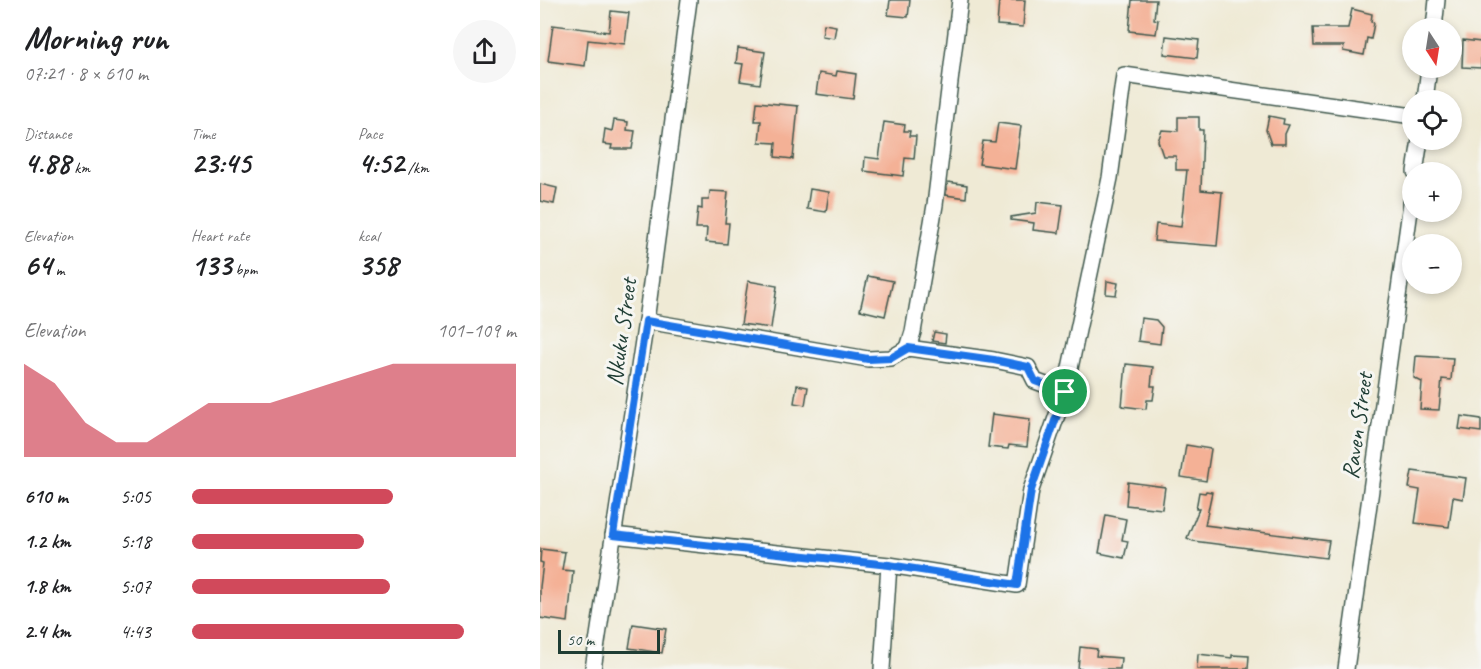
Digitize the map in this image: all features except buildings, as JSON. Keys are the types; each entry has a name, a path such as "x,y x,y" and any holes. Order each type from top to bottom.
{"street":[{"name":"Nkuku Street","path":"593,669 646,321 689,0"},
{"path":"908,348 913,332 935,205 960,0"},
{"path":"1435,18 1437,0"},
{"path":"613,535 889,565 1017,585 1031,490 1065,392 1110,178 1124,75 1402,114"},
{"name":"Raven Street","path":"1346,669 1408,222"},
{"path":"646,321 868,359 891,358 908,348 994,360 1028,367 1035,381 1065,392"},
{"path":"882,669 889,565"}],"route":[{"path":"646,321 868,359 891,358 908,348 994,360 1028,367 1035,381 1065,392 1031,490 1017,585 889,565 613,535 646,321"}]}
